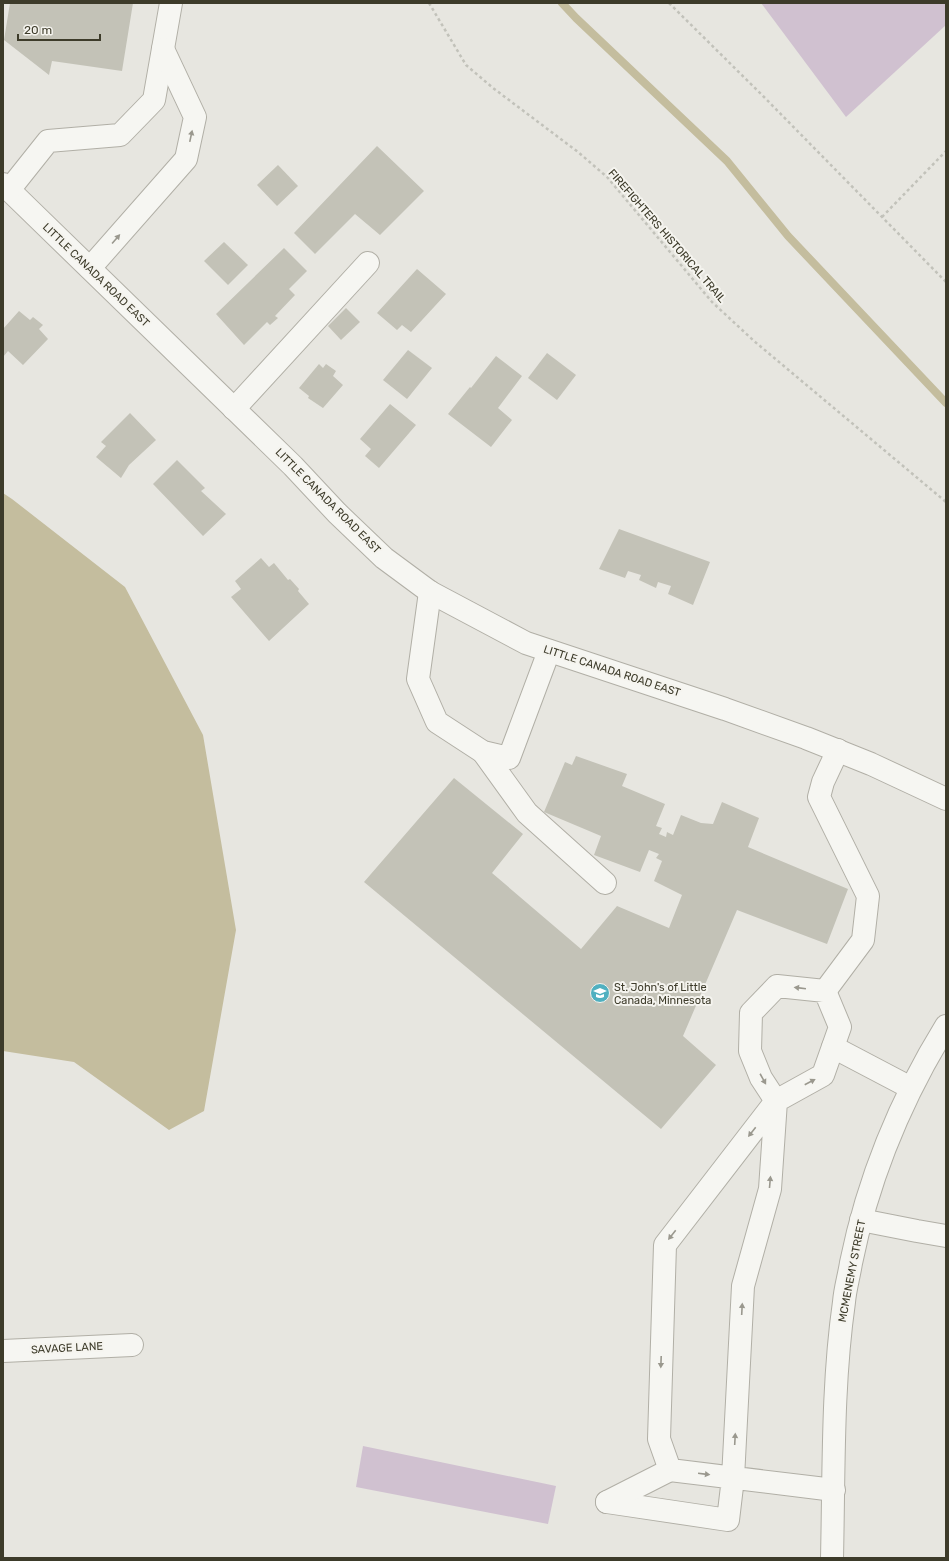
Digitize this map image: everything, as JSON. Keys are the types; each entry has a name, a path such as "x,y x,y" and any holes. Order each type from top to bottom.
{"street":[{"path":"6,187 48,141 120,135 154,100 171,3"},
{"path":"90,268 186,159 195,117 163,49"},
{"name":"LITTLE CANADA ROAD EAST","path":"6,187 293,466 337,513 384,558 430,592 526,643 725,709 838,750 946,799"},
{"path":"234,409 368,263"},
{"path":"430,592 418,679 437,722 483,752 509,758 549,651"},
{"path":"826,991 863,940 868,896 819,797 823,782 838,750"},
{"path":"483,752 527,813 605,883"},
{"path":"826,991 777,986 751,1013 750,1051 761,1078 776,1101 770,1189 743,1286 733,1478 728,1520 607,1502 670,1470 733,1478 834,1490"},
{"path":"670,1470 659,1438 665,1244 776,1101 823,1075 840,1026 826,991"},
{"name":"MCMENEMY STREET","path":"832,1558 836,1371 844,1301 861,1220 878,1165 905,1100 944,1033"},
{"path":"833,1047 911,1088"},
{"path":"861,1220 946,1236"},
{"name":"SAVAGE LANE","path":"3,1351 132,1345"}],"path":[{"name":"FIREFIGHTERS HISTORICAL TRAIL","path":"429,3 466,65 493,88 578,152 601,172 712,302 754,341 946,502"},
{"path":"669,3 770,103 946,282"},
{"path":"882,217 946,151"}],"shaded area":[{"path":"761,3 946,3 946,25 846,117"},
{"path":"3,493 125,587 203,735 236,930 204,1111 169,1130 74,1062 3,1051"},
{"path":"363,1446 556,1486 548,1524 356,1487"}],"building":[{"path":"10,3 133,3 122,71 52,61 49,75 4,40"},
{"path":"377,146 424,191 380,235 355,214 315,254 294,233"},
{"path":"278,165 298,186 277,206 257,185"},
{"path":"224,242 248,265 228,285 204,261"},
{"path":"284,248 307,271 289,289 295,295 275,316 278,318 270,325 267,322 244,345 216,314"},
{"path":"417,269 446,294 411,332 402,325 397,330 377,313"},
{"path":"346,308 360,322 341,340 328,326"},
{"path":"19,311 30,320 33,317 43,325 39,329 48,339 23,365 8,351 3,357 3,329"},
{"path":"408,350 432,368 407,399 383,380"},
{"path":"547,353 576,375 557,400 528,378"},
{"path":"496,356 522,376 498,408 512,420 491,447 448,414"},
{"path":"319,364 323,368 326,364 336,371 333,376 343,385 323,408 308,398 309,396 299,388"},
{"path":"390,404 416,425 379,468 365,456 371,449 360,439"},
{"path":"130,413 156,440 129,465 121,478 96,457 106,446 101,442"},
{"path":"177,460 205,488 201,491 226,514 203,536 153,484"},
{"path":"619,529 710,562 693,605 668,594 671,586 658,582 656,588 639,580 641,575 628,571 625,578 599,569"},
{"path":"261,558 269,567 274,563 288,580 290,579 299,589 298,591 309,604 269,641 231,597 241,589 235,581"},
{"name":"St. John's of Little Canada, Minnesota","path":"576,756 627,774 622,786 665,804 656,826 662,828 659,834 666,837 667,832 673,835 681,815 701,823 713,824 722,802 759,818 748,847 848,889 827,944 737,910 683,1036 716,1065 661,1129 364,882 454,778 523,834 492,873 581,949 617,906 669,928 682,895 654,881 662,861 656,858 659,854 649,850 640,872 594,855 601,836 544,812 565,762 572,765"}],"waterway":[{"path":"562,3 727,161 788,236 946,403"}],"place":[{"name":"St. John's of Little Canada, Minnesota","path":"600,993"}]}
